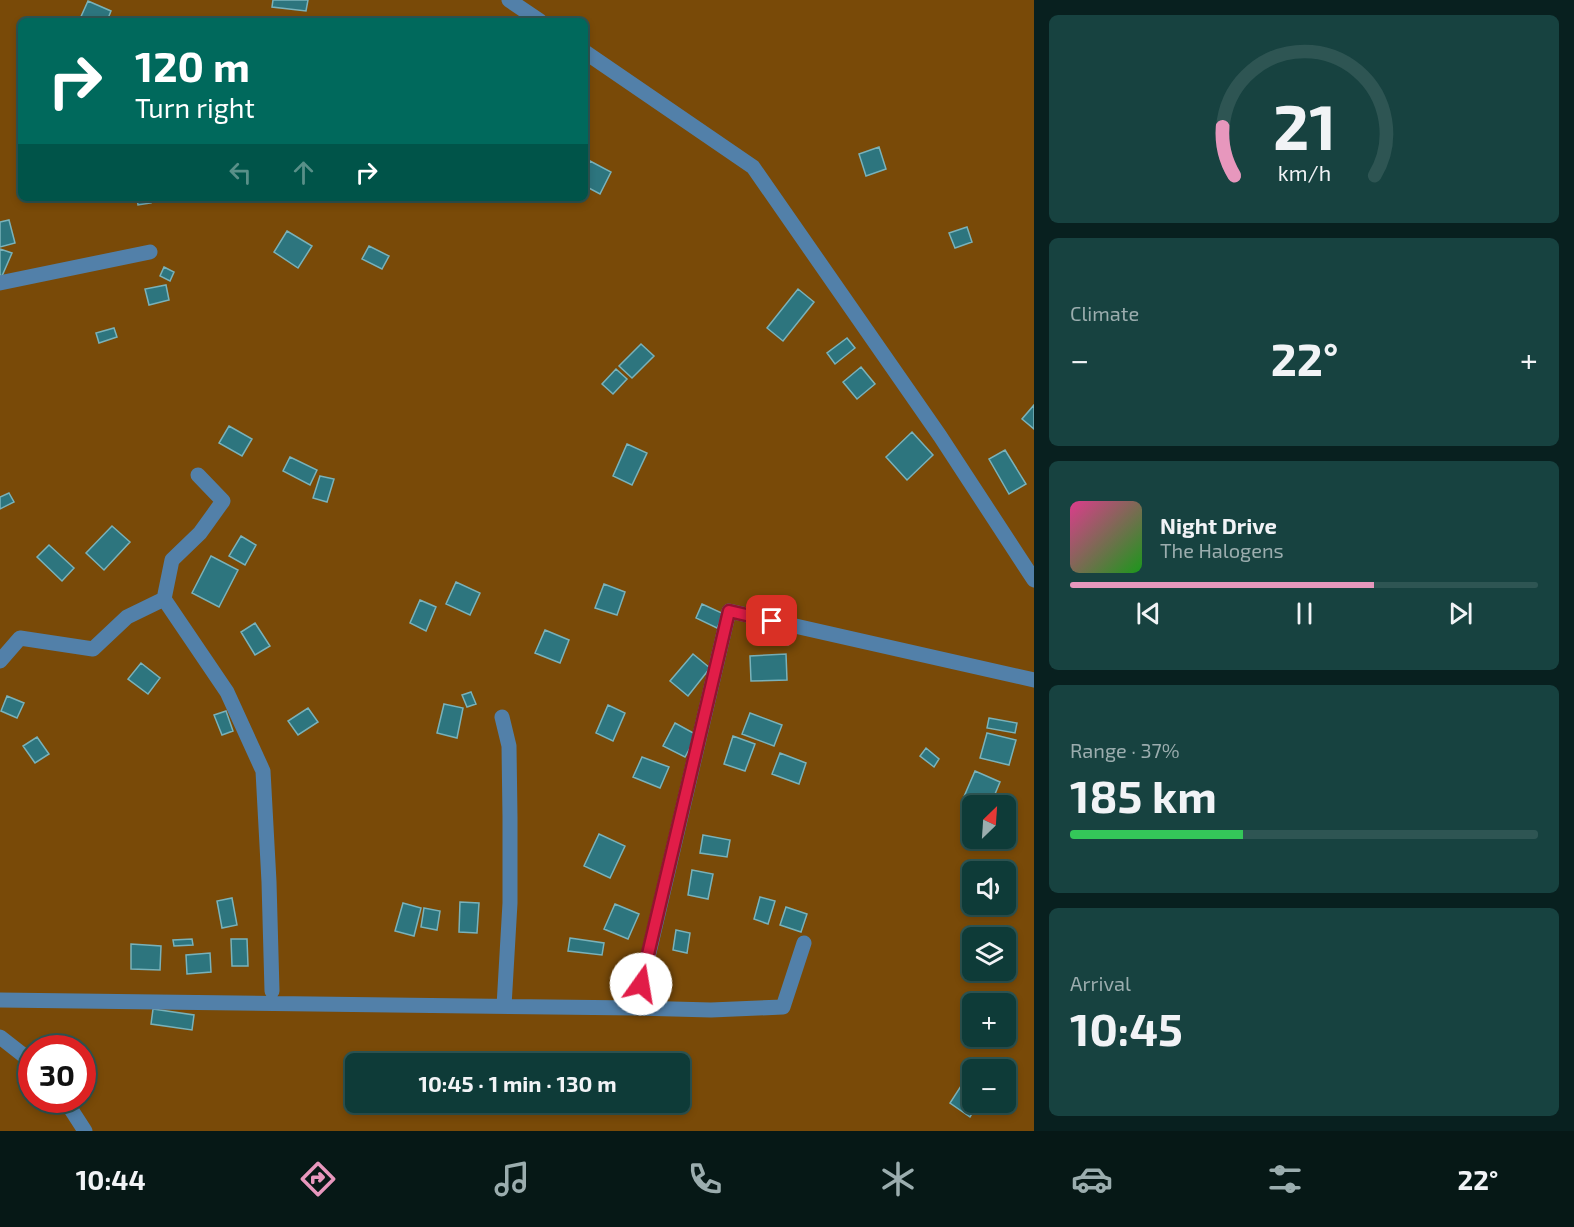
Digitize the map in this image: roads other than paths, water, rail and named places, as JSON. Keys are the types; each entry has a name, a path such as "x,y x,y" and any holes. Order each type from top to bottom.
{"street":[{"path":"509,0 536,18"},
{"path":"588,54 753,167 940,436 1034,580"},
{"path":"0,283 150,252"},
{"path":"198,475 223,501 200,533 172,560 164,599 227,692 263,771 272,991"},
{"path":"0,661 20,638 93,649 128,617 164,599"},
{"path":"636,1008 729,611 1034,680"},
{"path":"502,717 509,746 510,817 510,903 504,1006"},
{"path":"0,1000 711,1010 783,1007 804,943"},
{"path":"0,1037 18,1051"},
{"path":"73,1113 85,1131"}]}
